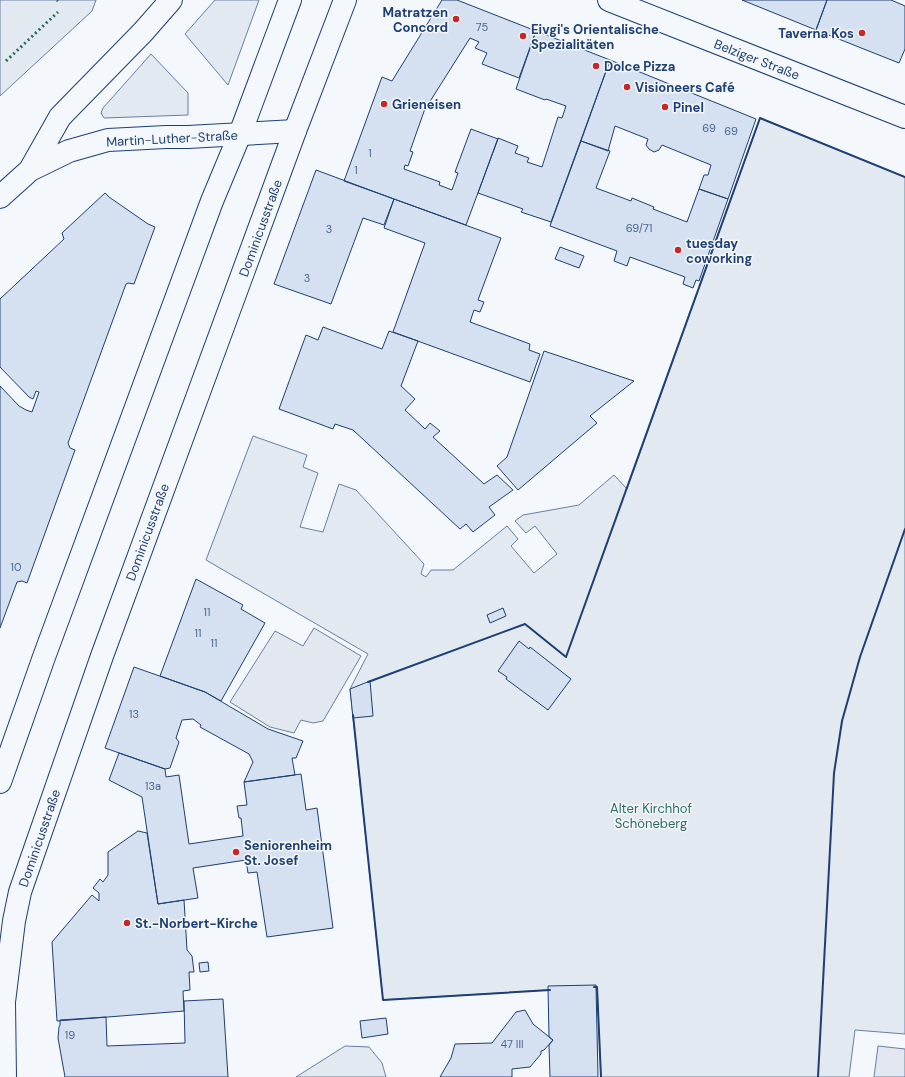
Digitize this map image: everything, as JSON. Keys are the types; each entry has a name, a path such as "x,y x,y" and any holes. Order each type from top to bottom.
{"main road":[{"name":"Martin-Luther-Straße","path":"30,170 60,117 143,32 171,0"},
{"path":"0,782 209,208 240,134 290,0"},
{"name":"Dominicusstraße","path":"5,1077 2,1001 14,920 20,892 102,656 295,131 345,0"},
{"name":"Belziger Straße","path":"609,0 905,117"},
{"name":"Martin-Luther-Straße","path":"0,197 30,170 69,151 108,140 295,131"}],"green space":[{"path":"0,0 96,0 92,11 0,96"},
{"path":"215,0 259,0 228,85 185,34"},
{"path":"151,54 188,93 188,115 104,118 101,113 103,108"},
{"name":"Alter Kirchhof Schöneberg","path":"760,118 905,177 905,1034 855,1030 849,1077 601,1077 597,987 383,1000 350,689 368,654 206,560 253,436 307,455 303,467 318,473 300,527 323,532 339,484 356,490 424,564 421,574 426,577 431,570 453,570 507,526 518,539 511,546 534,573 557,554 535,526 526,533 515,521 523,515 579,505 614,475 627,489"},
{"path":"345,1046 369,1047 382,1063 386,1077 296,1077"}],"shaded area":[{"path":"314,628 361,656 323,721 313,723 301,720 294,733 270,727 230,702 275,631 303,646"},
{"path":"878,1046 905,1049 905,1077 874,1077"}],"building":[{"path":"442,0 457,0 536,31 519,78 482,64 487,53 475,48 479,42 470,38 429,103 427,103 410,151 413,152 408,166 405,165 404,169 440,182 439,185 452,190 458,173 455,172 471,129 498,139 466,225 344,181 382,77 392,81"},
{"path":"742,0 827,0 816,30"},
{"path":"827,0 891,0 905,6 905,49 899,63 816,30"},
{"path":"536,31 610,60 551,222 521,212 523,209 478,193 498,138 518,146 515,153 529,158 527,162 542,167 558,117 562,118 566,106 516,89"},
{"path":"610,60 756,119 728,199 699,189 704,175 708,175 711,165 662,145 659,150 654,152 646,145 648,139 615,126 608,151 581,141"},
{"path":"581,141 610,151 596,188 631,201 632,198 654,207 653,209 687,222 699,189 728,199 699,281 696,280 693,288 683,284 685,277 630,257 627,266 614,261 617,251 550,226"},
{"path":"316,170 394,199 384,225 363,218 331,304 274,284"},
{"path":"105,193 148,224 155,227 134,284 126,284 68,443 70,448 75,450 27,583 22,581 17,582 0,628 0,386 19,406 32,412 39,392 36,391 33,399 29,397 0,367 0,299 64,239 62,233"},
{"path":"394,199 501,238 478,300 484,302 480,312 474,310 470,322 530,344 529,350 540,354 530,382 393,332 425,243 384,228"},
{"path":"560,247 584,256 579,268 555,259"},
{"path":"323,327 382,349 389,331 418,341 401,386 415,399 405,410 425,429 430,423 440,431 433,437 484,484 497,475 513,490 489,507 495,515 473,532 466,524 460,529 353,430 335,424 333,429 279,409 306,335 318,340"},
{"path":"544,351 634,381 590,416 597,423 518,490 497,466 507,457"},
{"path":"196,579 243,605 241,609 265,623 221,701 205,692 160,676"},
{"path":"503,608 506,616 490,623 487,615"},
{"path":"519,641 529,649 530,647 571,679 548,710 506,679 507,677 498,671"},
{"path":"134,667 205,692 268,729 303,741 296,758 292,758 295,775 244,782 253,762 249,754 200,727 201,725 193,719 182,720 176,738 179,742 170,768 165,769 105,748"},
{"path":"370,681 373,716 353,718 350,689"},
{"name":"Seniorenheim St. Josef","path":"119,753 165,769 166,777 179,775 189,844 243,836 241,818 239,818 237,806 247,805 244,782 301,774 306,810 317,808 333,928 267,937 257,872 248,873 246,860 193,868 198,898 158,904 142,797 109,780"},
{"name":"St.-Norbert-Kirche","path":"138,831 147,833 158,904 184,900 187,950 192,956 194,972 189,972 190,990 183,991 184,1011 57,1021 52,942 92,895 99,901 99,893 93,888 100,879 103,882 108,875 108,852"},
{"path":"208,962 209,971 200,972 199,963"},
{"path":"596,985 598,1077 550,1077 549,1045 553,1040 549,1037 548,986"},
{"path":"223,999 228,1077 65,1077 58,1038 60,1020 106,1017 107,1046 185,1043 184,1001"},
{"path":"525,1010 533,1024 553,1040 544,1050 541,1051 541,1054 530,1067 512,1069 512,1077 440,1077 451,1058 455,1044 492,1043 516,1012"},
{"path":"386,1018 388,1034 362,1038 360,1021"}],"hedge":[{"path":"6,61 58,12"}],"wall":[{"path":"368,682 525,624 566,657 760,118 905,177"},
{"path":"818,1077 834,773 842,721 860,657 905,529"},
{"path":"353,715 383,1000 550,990"},
{"path":"594,987 597,987 601,1077"}],"place":[{"name":"Matratzen Concord","path":"456,19"},
{"name":"Taverna Kos","path":"862,33"},
{"name":"Eivgi's Orientalische Spezialitäten","path":"523,36"},
{"name":"Dolce Pizza","path":"596,66"},
{"name":"Visioneers Café","path":"627,87"},
{"name":"Grieneisen","path":"384,104"},
{"name":"Pinel","path":"665,107"},
{"name":"tuesday coworking","path":"678,250"},
{"name":"Seniorenheim St. Josef","path":"236,852"},
{"name":"St.-Norbert-Kirche","path":"127,923"}]}
